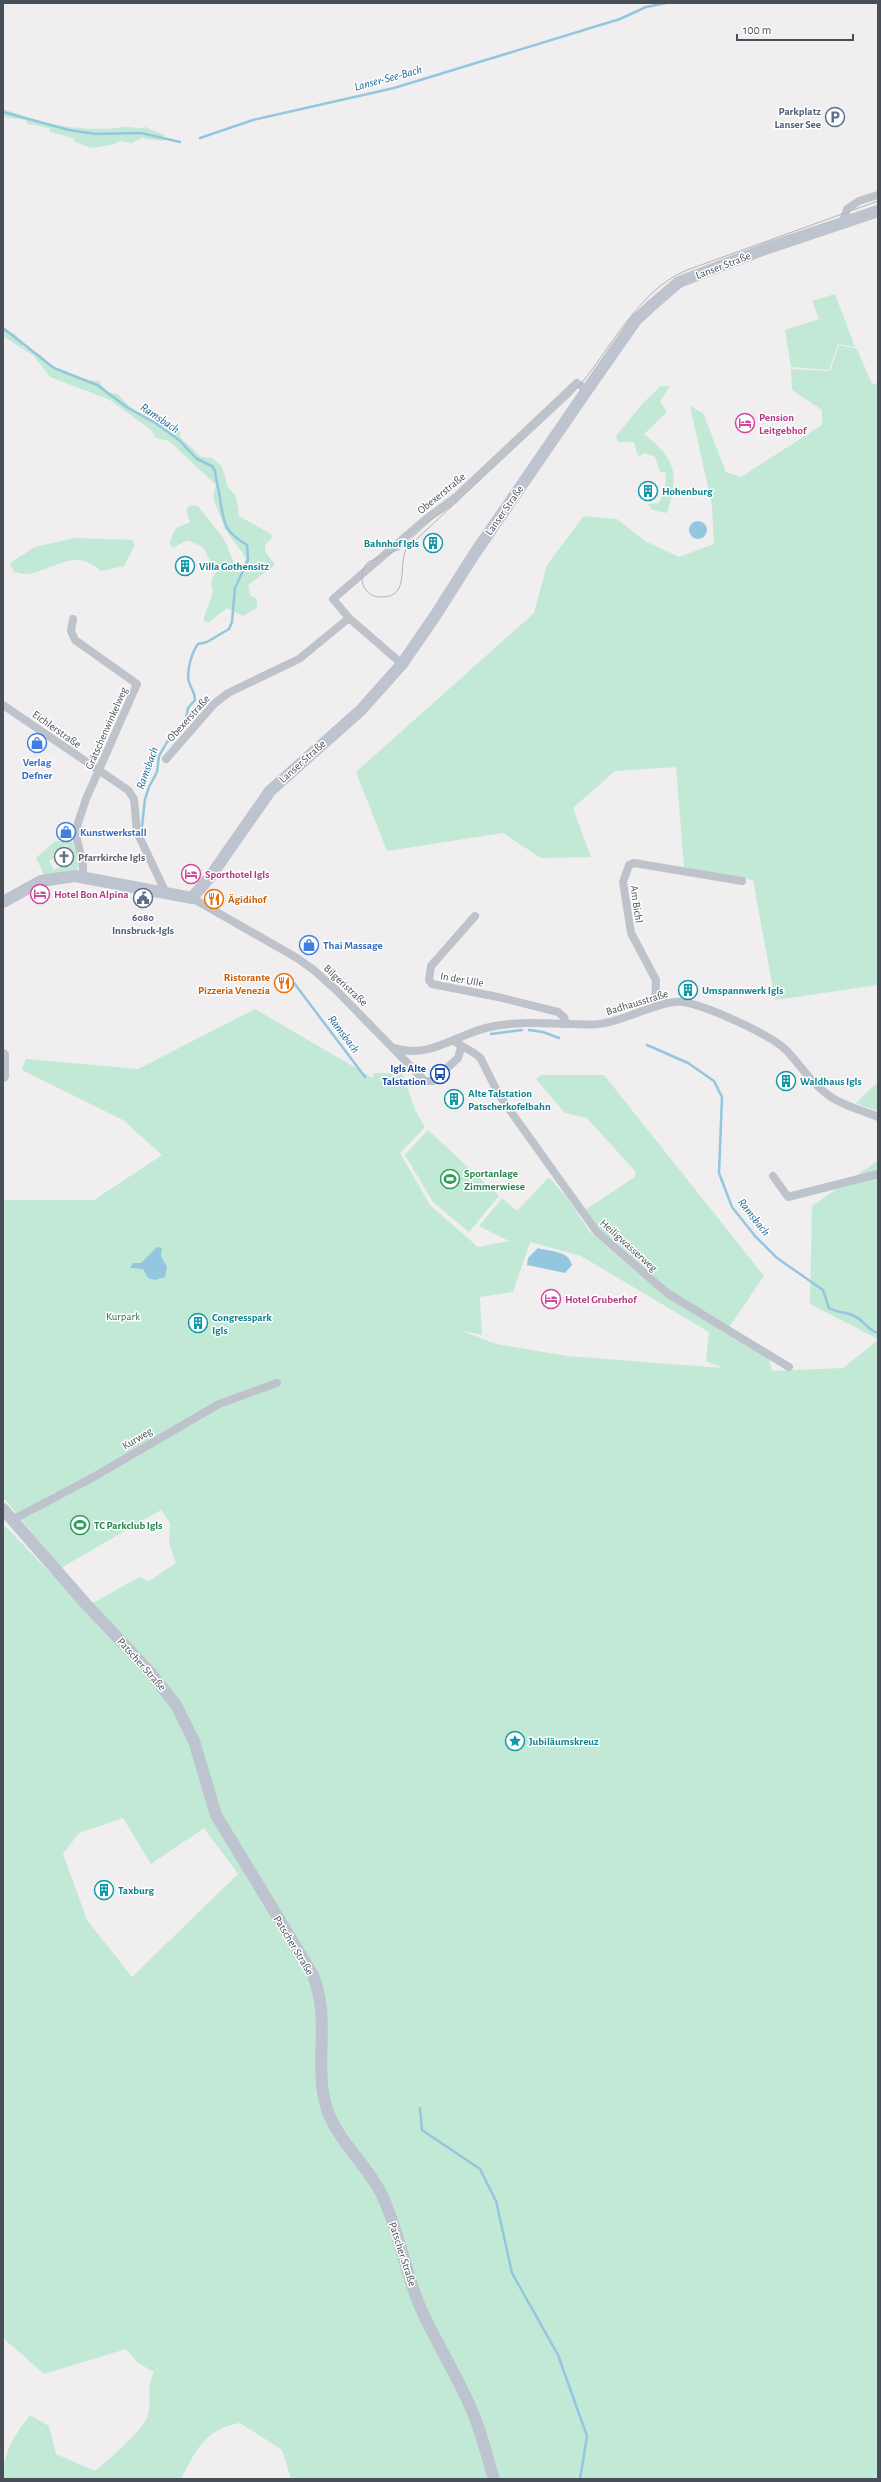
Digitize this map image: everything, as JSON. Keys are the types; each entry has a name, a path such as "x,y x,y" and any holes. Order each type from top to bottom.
{"main road":[{"name":"Lanser Straße","path":"192,898 210,878 270,791 286,774 361,710 402,664 435,616 582,386 636,320 660,296 679,282 765,248 878,211"},
{"path":"3,902 41,881 83,876 165,891 192,898"},
{"path":"3,1055 3,1076"},
{"name":"Patscher Straße","path":"3,1509 165,1689 185,1720 194,1740 216,1814 313,1975 320,1994 323,2017 322,2081 328,2111 336,2130 373,2180 386,2204 418,2300 473,2413 494,2479"}],"street":[{"path":"844,222 847,209 859,201 878,195"},
{"name":"Obexerstraße","path":"402,664 349,618 333,599 426,519 456,497 582,386"},
{"name":"Obexerstraße","path":"166,759 214,704 228,693 300,659 349,618"},
{"name":"Grätschenwinkelweg","path":"73,619 71,631 75,640 137,684 86,799 77,830 83,864 83,876"},
{"name":"Eichlerstraße","path":"3,705 128,790 134,799 137,832 165,891"},
{"name":"Am Bichl","path":"655,1007 656,980 631,933 629,924 623,882 629,866 634,864 742,881"},
{"name":"Bilgeristraße","path":"192,898 306,965 336,990 420,1075 429,1081 433,1080 458,1058 461,1048"},
{"name":"In der Ulle","path":"475,916 431,966 429,980 432,984 498,997 558,1012 564,1017 566,1024"},
{"name":"Badhausstraße","path":"395,1048 403,1051 438,1046 472,1032 499,1025 525,1022 603,1024 672,1002 688,1003 768,1037 787,1051 810,1079 829,1096 878,1117"},
{"name":"Heiligwasserweg","path":"454,1040 461,1048 477,1055 481,1059 499,1095 597,1232 667,1292 789,1367"},
{"path":"773,1176 788,1197 878,1174"},
{"name":"Kurweg","path":"12,1520 90,1479 219,1404 277,1383"}],"green space":[{"path":"3,109 41,122 61,126 93,129 145,127 164,135 163,141 142,138 132,143 120,141 111,145 91,148 75,142 73,138 50,132 49,128 28,124 25,120 3,117"},
{"path":"835,294 855,347 838,344 829,370 791,367 785,330 819,319 812,301"},
{"path":"3,330 16,334 23,347 41,355 50,366 87,380 99,381 107,392 118,394 134,410 154,421 174,427 180,431 180,437 201,457 212,458 222,467 228,487 236,496 239,516 271,534 272,538 265,545 265,551 275,565 248,585 250,595 257,599 257,608 243,616 227,608 208,623 203,620 213,592 211,582 216,572 203,547 187,540 173,548 169,543 176,528 190,522 186,511 190,505 198,506 224,539 234,563 243,566 246,558 225,529 213,497 216,485 169,441 156,438 151,430 110,400 50,377 34,356 3,336"},
{"path":"839,345 857,349 872,384 878,383 878,985 775,1000 753,880 684,867 676,767 615,771 573,808 591,857 541,858 503,833 387,851 356,772 534,613 547,565 584,516 617,519 645,541 679,557 714,544 712,505 690,406 703,413 726,472 741,477 822,425 822,410 792,390 791,369 830,371"},
{"path":"661,386 670,386 660,402 667,412 644,434 663,452 669,460 672,469 674,478 673,488 667,513 652,510 648,504 659,503 665,490 666,473 660,472 655,457 645,453 638,456 634,442 618,442 616,436 643,403"},
{"path":"75,538 132,540 135,545 124,566 101,571 92,564 75,560 60,563 31,574 14,572 10,563 35,547"},
{"path":"68,839 72,840 80,865 75,871 45,877 36,858 54,842","holes":["66,845 73,853 73,859 54,870 49,861 54,858 53,855"]},
{"name":"Kurpark","path":"255,1009 373,1078 373,1073 402,1073 415,1110 425,1127 400,1153 430,1205 478,1247 509,1241 479,1226 502,1198 517,1211 549,1177 568,1199 590,1232 648,1281 769,1359 772,1371 843,1368 878,1340 878,2479 291,2479 282,2450 240,2423 218,2430 203,2442 181,2479 3,2479 7,2452 14,2437 30,2415 49,2426 56,2454 95,2471 133,2436 145,2421 149,2409 150,2383 154,2372 138,2363 126,2349 44,2374 3,2338 3,1527 6,1527 84,1608 139,1577 149,1581 176,1563 169,1543 170,1523 161,1510 61,1568 3,1497 3,1200 94,1200 162,1155 123,1120 22,1070 26,1059 138,1069","holes":["530,1242 581,1256 709,1332 706,1361 723,1368 567,1356 496,1344 460,1330 482,1335 480,1297 513,1292","123,1818 151,1864 204,1828 238,1874 132,1977 87,1920 63,1854 79,1833"]},
{"path":"541,1075 604,1075 764,1276 729,1327 670,1291 630,1261 597,1227 585,1210 635,1177 635,1171 587,1118 565,1113 536,1079"},
{"path":"878,1082 878,1112 856,1103"},
{"name":"Sportanlage Zimmerwiese","path":"428,1130 499,1196 469,1232 433,1202 405,1155"},
{"path":"878,1161 878,1339 810,1304 812,1206"}],"water":[{"path":"698,521 704,524 707,530 704,536 698,539 692,536 689,530 692,524"},
{"path":"157,1247 162,1248 161,1256 167,1267 165,1277 155,1280 148,1278 143,1269 130,1268 133,1263 141,1263"},
{"path":"538,1248 563,1254 570,1260 572,1265 565,1273 527,1265 528,1258"}],"waterway":[{"name":"Lanser-See-Bach","path":"200,138 253,120 394,88 620,19 646,7 666,3"},
{"name":"Lanser-See-Bach","path":"3,112 69,130 95,134 141,133 180,142"},
{"name":"Ramsbach","path":"3,328 54,368 97,385 128,408 154,422 179,440 197,459 212,466 215,471 226,526 234,536 247,545 248,560 236,586"},
{"name":"Ramsbach","path":"229,629 232,622 235,587"},
{"name":"Ramsbach","path":"142,826 145,799 149,787 157,772 159,756 167,742 185,724 188,708 195,700 188,678 190,662 194,652 198,644 207,642 229,629"},
{"name":"Ramsbach","path":"294,983 365,1077"},
{"name":"Ramsbach","path":"491,1034 522,1030"},
{"name":"Ramsbach","path":"529,1030 543,1032 559,1038"},
{"name":"Ramsbach","path":"647,1045 688,1063 714,1081 722,1097 719,1173 732,1207 755,1236 777,1258 823,1290 829,1308 857,1318 871,1330 878,1333"},
{"path":"420,2108 422,2130 480,2169 496,2201 512,2273 558,2355 587,2436 580,2479"}],"tram line":[{"path":"457,502 431,520 400,549 368,562 364,567 362,579 363,585 370,594 382,597 391,596 397,591 402,578 404,554 407,548 569,397 583,381 637,309 668,280 687,270 878,201"}],"place":[{"name":"Parkplatz Lanser See","path":"835,117"},
{"name":"Pension Leitgebhof","path":"745,423"},
{"name":"Hohenburg","path":"648,491"},
{"name":"Bahnhof Igls","path":"433,543"},
{"name":"Villa Gothensitz","path":"185,566"},
{"name":"Verlag Defner","path":"37,743"},
{"name":"Kunstwerkstall","path":"66,832"},
{"name":"Pfarrkirche Igls","path":"64,857"},
{"name":"Sporthotel Igls","path":"191,874"},
{"name":"Hotel Bon Alpina","path":"40,894"},
{"name":"6080 Innsbruck-Igls","path":"143,898"},
{"name":"Ägidihof","path":"214,899"},
{"name":"Thai Massage","path":"309,945"},
{"name":"Ristorante Pizzeria Venezia","path":"284,983"},
{"name":"Umspannwerk Igls","path":"688,990"},
{"name":"Igls Alte Talstation","path":"440,1074"},
{"name":"Waldhaus Igls","path":"786,1081"},
{"name":"Alte Talstation Patscherkofelbahn","path":"454,1099"},
{"name":"Sportanlage Zimmerwiese","path":"450,1179"},
{"name":"Hotel Gruberhof","path":"551,1299"},
{"name":"Congresspark Igls","path":"198,1323"},
{"name":"TC Parkclub Igls","path":"80,1525"},
{"name":"Jubiläumskreuz","path":"515,1741"},
{"name":"Taxburg","path":"104,1890"}]}
